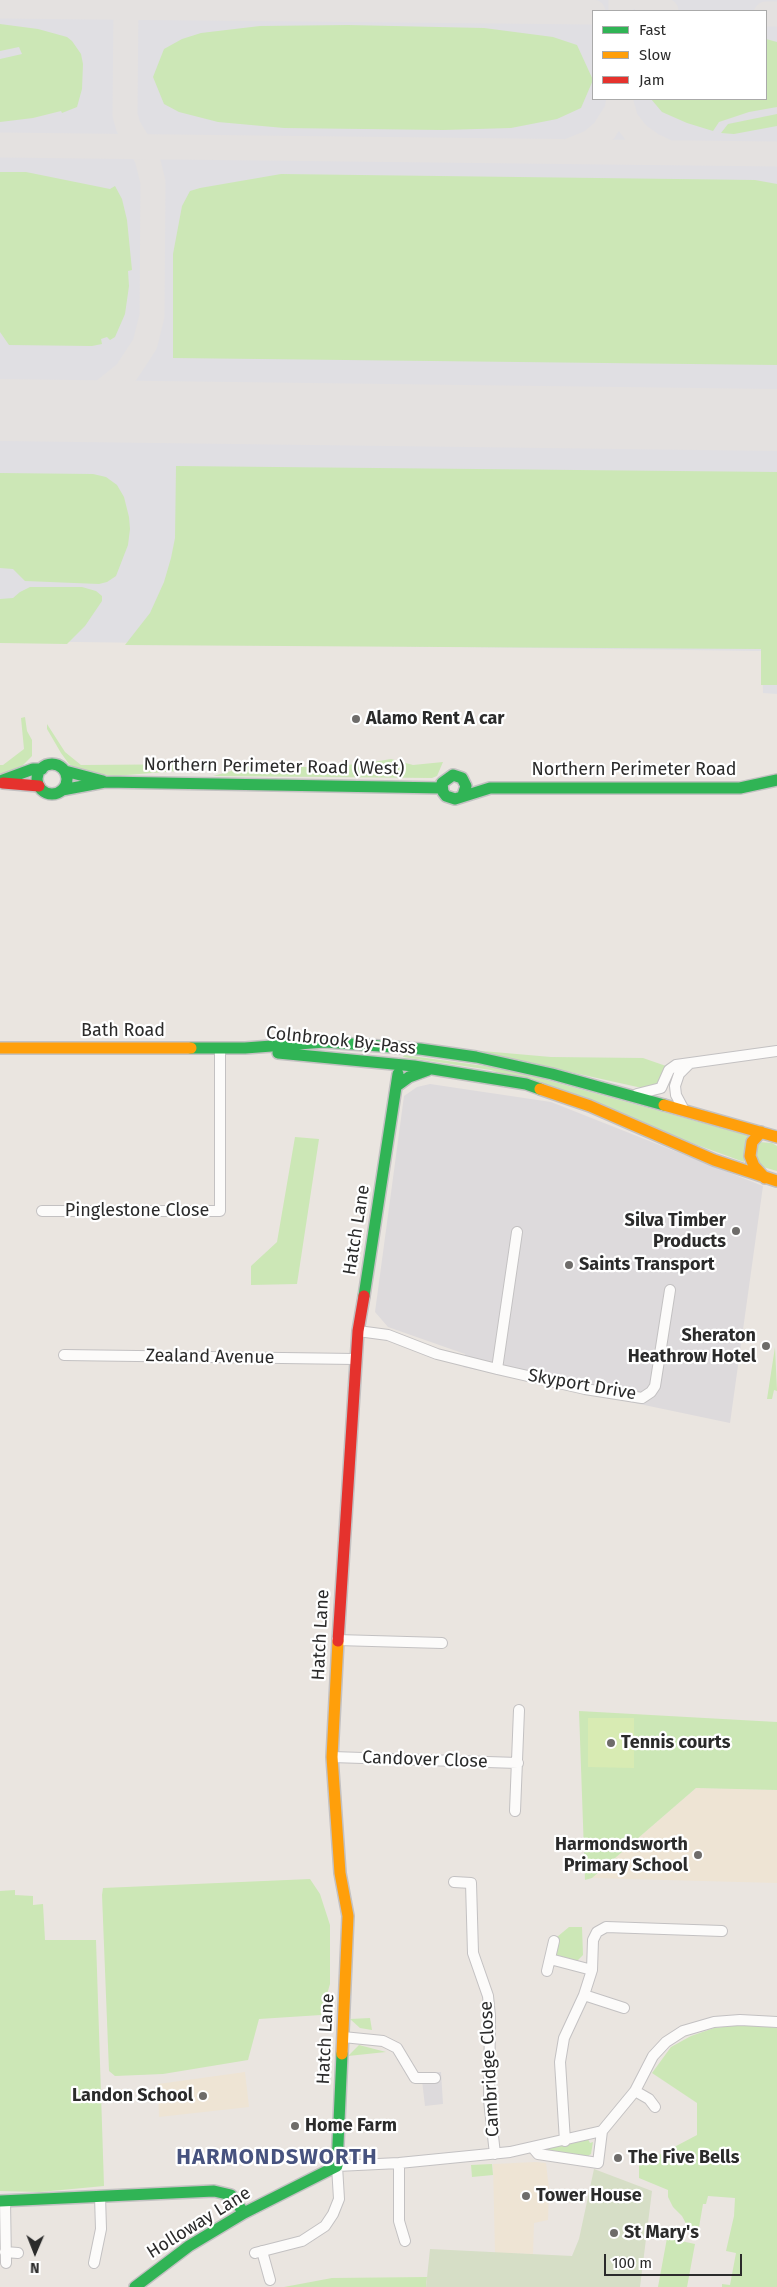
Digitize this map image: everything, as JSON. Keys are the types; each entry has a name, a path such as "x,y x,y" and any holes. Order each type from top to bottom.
{"main road":[{"path":"49,765 56,765 65,771 67,782 62,790 51,794 40,786 0,782 49,765"},
{"path":"40,786 38,779 42,769"},
{"name":"Northern Perimeter Road (West)","path":"65,771 105,782"},
{"path":"453,775 462,778 466,790 463,795 455,799 450,798 443,792 442,788 445,779 453,775"},
{"name":"Northern Perimeter Road","path":"464,782 490,788 740,788 777,780"},
{"name":"Northern Perimeter Road (West)","path":"62,790 105,782 442,788"},
{"name":"Northern Perimeter Road","path":"463,795 490,788"},
{"name":"Colnbrook By-Pass","path":"245,1048 325,1042 395,1046 476,1057 552,1074 777,1137"},
{"name":"Hatch Lane","path":"392,1109 388,1076 393,1064 395,1046"},
{"name":"Bath Road","path":"0,1048 245,1048"},
{"name":"Colnbrook By-Pass","path":"245,1048 310,1057 434,1069 526,1084 556,1093 706,1156 777,1181"},
{"name":"Hatch Lane","path":"337,2166 348,1916 340,1873 332,1757 337,1640 355,1359 392,1109 398,1085 393,1064"},
{"path":"398,1085 415,1074 434,1069"},
{"path":"761,1132 752,1142 750,1156 754,1166 764,1178"},
{"name":"Holloway Lane","path":"135,2287 190,2246 244,2213 337,2166"},
{"path":"2,2201 225,2192 232,2196 244,2213"}],"street":[{"name":"Pinglestone Close","path":"42,1211 220,1211 220,1048"},
{"path":"629,1096 663,1086 671,1068 691,1063 777,1051"},
{"path":"684,1110 676,1095 675,1086 679,1074 691,1063"},
{"path":"497,1369 517,1232"},
{"name":"Skyport Drive","path":"358,1331 388,1335 437,1354 497,1369 585,1389 642,1398 651,1392 655,1386 670,1290"},
{"name":"Zealand Avenue","path":"64,1354 355,1359"},
{"path":"337,1640 442,1643"},
{"path":"515,1811 519,1710"},
{"name":"Candover Close","path":"332,1757 518,1763"},
{"name":"Cambridge Close","path":"454,1882 471,1883 473,1953 488,1996 490,2016 489,2100 495,2154"},
{"path":"565,2141 560,2062 564,2038 584,1995 592,1970 593,1940 597,1932 606,1927 722,1931"},
{"path":"547,1970 554,1941"},
{"path":"550,1959 592,1970"},
{"path":"584,1995 624,2008"},
{"path":"533,2148 538,2154 598,2163 604,2129 636,2091 653,2056 666,2042 683,2031 714,2022 740,2020 777,2022"},
{"path":"343,2037 384,2041 397,2048 415,2078 435,2078"},
{"path":"636,2091 649,2099 655,2107"},
{"path":"270,2280 258,2252 302,2241 330,2221 338,2199 337,2166 399,2163 495,2154 565,2141 604,2129"},
{"path":"399,2163 399,2221 405,2241"},
{"path":"94,2263 101,2229 100,2196"},
{"path":"2,2201 6,2263"},
{"path":"5,2252 18,2253"}],"shaded area":[{"path":"0,0 777,0 777,694 763,693 762,651 0,641"},
{"path":"430,1084 551,1102 763,1186 730,1423 463,1367 465,1354 388,1327 375,1312 404,1096 417,1087"},
{"name":"Harmondsworth Primary School","path":"696,1788 777,1790 777,1883 592,1878"},
{"name":"Landon School","path":"245,2072 249,2107 159,2117 158,2084"},
{"path":"421,2072 441,2072 443,2104 425,2106"},
{"path":"546,2163 549,2189 548,2220 534,2223 533,2254 495,2253 493,2164"}],"green space":[{"path":"0,24 38,29 67,37 72,41 81,54 83,64 82,89 77,107 62,113 61,111 33,118 0,122 0,59 22,54 19,47 0,51"},
{"path":"348,25 484,28 553,37 577,45 592,78 592,82 581,108 557,119 511,128 443,130 284,128 218,122 179,112 164,104 153,77 164,49 182,39 201,33 260,26"},
{"path":"767,39 777,42 777,107 749,112 719,122 713,131 687,123 662,112 652,100 767,100"},
{"path":"777,114 777,126 734,134 721,133 728,124"},
{"path":"0,172 26,172 110,189 115,186 122,199 127,220 132,270 128,271 129,286 125,314 115,337 110,340 107,337 101,339 102,344 92,346 9,345 0,332"},
{"path":"281,174 755,180 777,184 777,365 173,358 173,254 182,206 190,191"},
{"path":"176,466 777,472 777,685 761,685 761,649 125,645 150,613 164,582 171,558 175,538"},
{"path":"0,473 93,474 106,477 117,485 124,497 130,529 128,545 116,576 107,582 99,584 25,581 13,569 0,568"},
{"path":"30,587 82,587 96,591 102,596 102,601 85,626 67,644 0,643 0,599 13,598"},
{"path":"25,717 27,731 32,740 32,756 21,767 0,774 0,765 3,765 24,749 21,718"},
{"path":"47,724 65,752 81,765 214,764 203,769 114,776 79,771 69,764 61,753 47,729"},
{"path":"391,759 413,765 443,762 437,776 432,778 213,776 231,771 238,763 252,767 307,767 361,764"},
{"path":"471,1050 551,1057 643,1058 666,1066 660,1081 655,1085 642,1088"},
{"path":"404,1055 507,1069 750,1136 744,1162 491,1070 403,1057"},
{"path":"295,1137 319,1139 297,1284 251,1285 251,1266 277,1242"},
{"path":"759,1142 772,1143 777,1146 777,1171 763,1167 754,1155"},
{"path":"775,1347 777,1391 774,1390 772,1399 767,1399"},
{"path":"579,1711 777,1722 777,1790 696,1788 592,1878 585,1880"},
{"name":"Tennis courts","path":"588,1718 634,1718 634,1768 588,1767"},
{"path":"310,1879 320,1894 330,1925 330,1984 321,2015 259,2019 248,2060 163,2074 115,2076 109,2071 103,1888"},
{"path":"15,1890 15,1895 33,1896 33,1905 43,1904 45,1940 96,1940 104,2186 40,2192 0,2191 0,1891"},
{"path":"569,1927 582,1927 583,1955 577,1961 557,1955 554,1948 557,1937"},
{"path":"370,2018 372,2030 360,2028 350,2019"},
{"path":"751,2024 777,2028 777,2287 722,2287 722,2284 730,2285 736,2253 726,2251 734,2216 735,2198 708,2196 706,2204 703,2204 697,2239 693,2237 682,2216 673,2207 668,2197 668,2190 639,2178 639,2164 697,2135 697,2103 652,2073 671,2047 691,2036 714,2028"},
{"path":"359,2045 386,2052 348,2056"},
{"path":"588,2139 590,2143 593,2142 591,2154 588,2156 547,2150 547,2148"},
{"path":"492,2164 493,2175 472,2177 471,2165"},
{"path":"594,2169 652,2191 640,2287 426,2287 430,2249 572,2256 579,2239"},
{"path":"667,2238 695,2244 687,2287 658,2287"},
{"path":"427,2277 426,2287 284,2287 332,2278"}],"taxiway":[{"path":"63,411 101,393 126,373 145,344 152,316 153,182 147,158 128,126 125,115 126,0"},
{"path":"621,0 621,10"},
{"path":"643,0 663,10"},
{"path":"0,6 592,12"},
{"path":"767,14 777,14"},
{"path":"571,150 591,142 604,131 617,110 619,100"},
{"path":"620,100 626,120 637,134 652,145 667,152"},
{"path":"0,145 777,154"}],"runway":[{"path":"0,410 777,420"}],"traffic: fast":[{"path":"52,764 62,769 67,779 62,789 52,794 42,789 37,779 42,769 52,764"},
{"path":"0,781 33,769 42,769"},
{"path":"65,771 103,781"},
{"path":"463,795 466,786 462,778 453,775 442,783 443,792 446,796 455,799 490,788 740,788 777,780"},
{"path":"62,790 105,782 442,788"},
{"path":"191,1048 245,1048 325,1042 420,1049 476,1057 552,1074 664,1105"},
{"path":"278,1053 414,1066 526,1084 540,1089"},
{"path":"398,1085 409,1077 428,1070"},
{"path":"364,1296 398,1074"},
{"path":"135,2287 189,2246 244,2213 337,2166 342,2054"},
{"path":"0,2201 214,2191 231,2195 244,2213"}],"traffic: slow":[{"path":"0,1048 191,1048"},
{"path":"540,1089 590,1106 714,1160 777,1181"},
{"path":"664,1105 777,1137"},
{"path":"761,1132 752,1142 750,1156 754,1166 765,1178"},
{"path":"338,1641 332,1757 340,1873 348,1916 342,2054"}],"traffic: jam":[{"path":"3,783 39,786"},
{"path":"338,1641 358,1331 364,1296"}],"place":[{"name":"Alamo Rent A car","path":"356,719"},
{"name":"Silva Timber Products","path":"736,1231"},
{"name":"Saints Transport","path":"569,1265"},
{"name":"Sheraton Heathrow Hotel","path":"766,1346"},
{"name":"Tennis courts","path":"611,1743"},
{"name":"Harmondsworth Primary School","path":"698,1855"},
{"name":"Landon School","path":"203,2096"},
{"name":"Home Farm","path":"295,2126"},
{"name":"The Five Bells","path":"618,2158"},
{"name":"Tower House","path":"526,2196"},
{"name":"St Mary's","path":"614,2233"}],"district":[{"name":"HARMONDSWORTH","path":"277,2158"}]}
